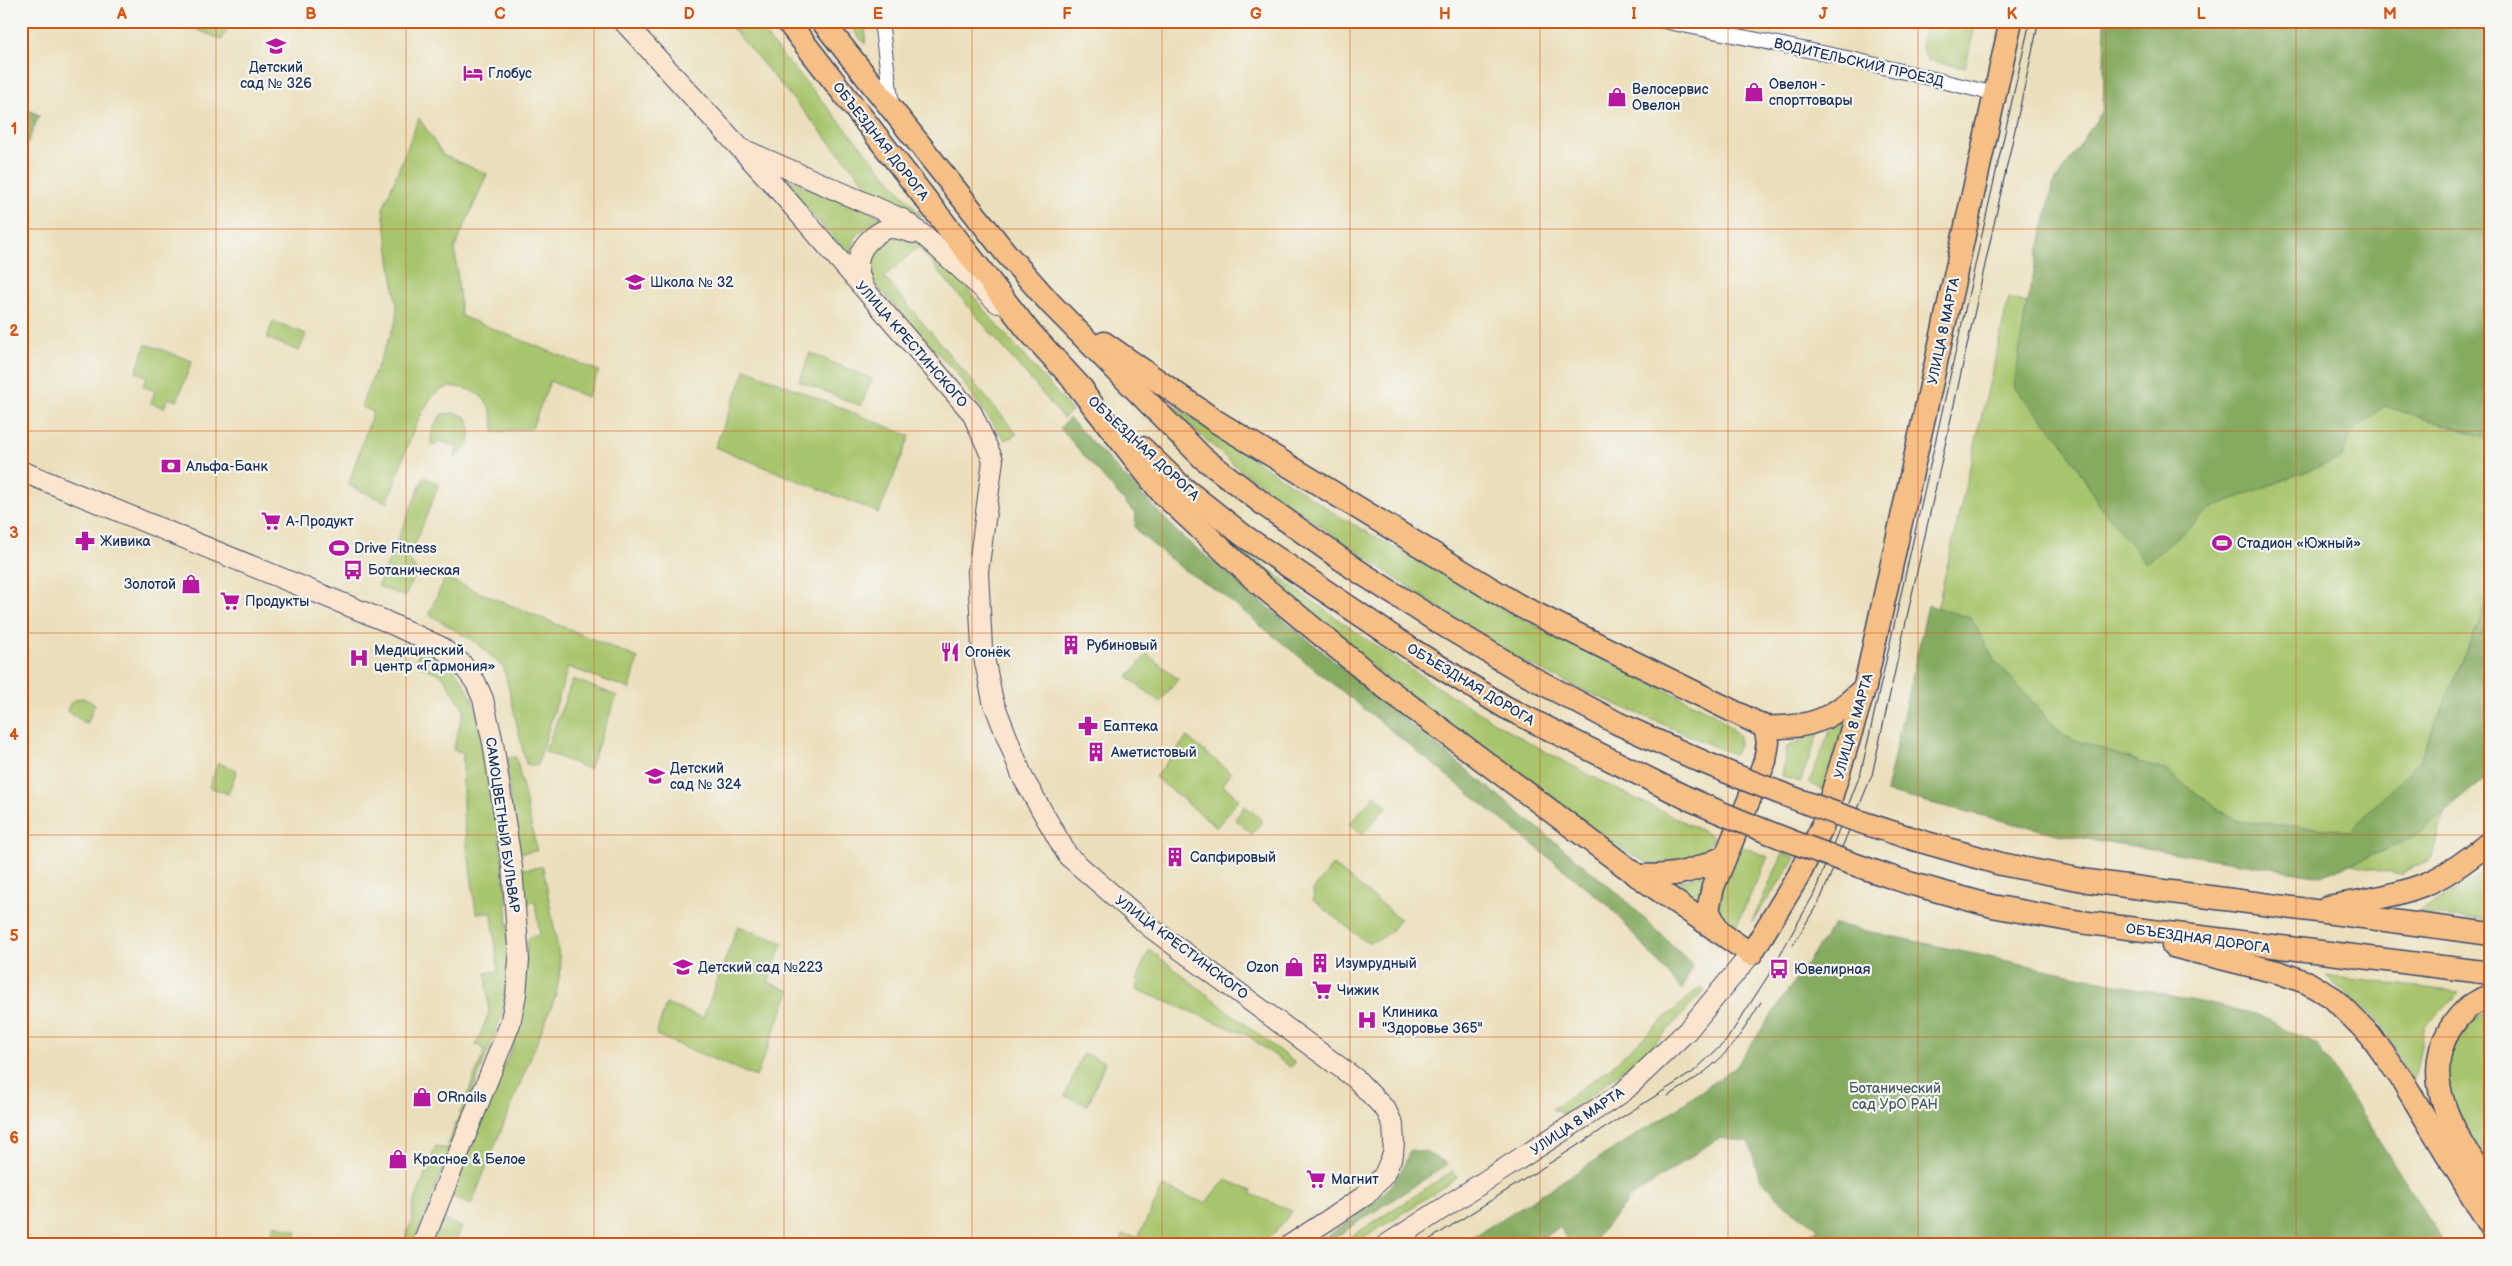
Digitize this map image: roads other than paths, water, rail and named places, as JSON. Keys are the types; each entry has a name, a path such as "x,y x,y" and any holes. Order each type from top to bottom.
{"main road":[{"name":"ОБЪЕЗДНАЯ ДОРОГА","path":"786,21 1027,329 1073,380 1182,486 1244,536 1331,596 1410,649 1505,707 1685,797 1750,826 1819,853 1909,883 1992,906 2080,922 2491,973"},
{"name":"ОБЪЕЗДНАЯ ДОРОГА","path":"822,21 893,112 1050,303 1203,458 1282,518 1356,569 1529,676 1617,723 1764,788 1835,814 1920,841 2001,864 2088,881 2303,911"},
{"name":"УЛИЦА 8 МАРТА","path":"1751,954 1799,876 1822,827 1866,686 2011,21"},
{"path":"1050,303 1218,422 1516,604 1765,726 1799,726 1834,715 1866,686"},
{"path":"1073,380 1161,492 1256,581 1382,685 1638,876 1751,954"},
{"path":"1719,932 1708,910 1713,887 1765,762 1768,742 1765,726"},
{"path":"2303,911 2380,898 2424,885 2477,853 2491,841"},
{"path":"1638,876 1672,876 1699,869 1724,857"},
{"path":"2303,911 2491,934"},
{"path":"2080,922 2281,973 2308,982 2333,998 2370,1034 2401,1078 2491,1227"},
{"path":"2491,996 2479,1000 2467,1008 2457,1018 2448,1032 2439,1055 2438,1086 2448,1115 2491,1189"}],"street":[{"name":"УЛИЦА КРЕСТИНСКОГО","path":"624,21 741,148 972,413 993,460 978,572 982,648 993,701 1023,778 1068,856 1151,928 1356,1078 1386,1110 1393,1125 1393,1154 1384,1175 1366,1195 1290,1245"},
{"path":"881,21 893,112"},
{"name":"ВОДИТЕЛЬСКИЙ ПРОЕЗД","path":"1663,21 1847,58 1995,94"},
{"path":"741,148 902,219 927,238 1027,329"},
{"path":"863,287 857,265 859,253 864,245 879,232 889,228 901,229 927,238"},
{"name":"САМОЦВЕТНЫЙ БУЛЬВАР","path":"21,470 368,613 439,646 462,664 476,683 483,699 493,743 512,867 519,977 510,1024 422,1245"},
{"name":"УЛИЦА 8 МАРТА","path":"1386,1245 1623,1092 1687,1031 1751,954"}],"tram line":[{"path":"1421,1245 1693,1072 1726,1041 1768,976 1814,894 1861,772 2030,21"},
{"path":"1793,945 1821,898 1872,775 2039,21"},
{"path":"1668,1096 1699,1076 1732,1046 1761,1002"}],"place":[{"name":"Детский сад № 326","path":"276,46"},
{"name":"Глобус","path":"473,73"},
{"name":"Овелон - спорттовары","path":"1754,92"},
{"name":"Велосервис Овелон","path":"1617,97"},
{"name":"Школа № 32","path":"635,282"},
{"name":"Альфа-Банк","path":"171,466"},
{"name":"А-Продукт","path":"271,521"},
{"name":"Живика","path":"85,541"},
{"name":"Стадион «Южный»","path":"2222,543"},
{"name":"Drive Fitness","path":"339,548"},
{"name":"Ботаническая","path":"353,570"},
{"name":"Золотой","path":"191,584"},
{"name":"Продукты","path":"230,601"},
{"name":"Рубиновый","path":"1071,645"},
{"name":"Огонёк","path":"950,652"},
{"name":"Медицинский центр «Гармония»","path":"359,658"},
{"name":"Еаптека","path":"1088,726"},
{"name":"Аметистовый","path":"1096,752"},
{"name":"Детский сад № 324","path":"655,776"},
{"name":"Сапфировый","path":"1175,857"},
{"name":"Изумрудный","path":"1320,963"},
{"name":"Детский сад №223","path":"683,967"},
{"name":"Ozon","path":"1294,967"},
{"name":"Ювелирная","path":"1779,969"},
{"name":"Чижик","path":"1322,990"},
{"name":"Клиника \"Здоровье 365\"","path":"1367,1020"},
{"name":"ORnails","path":"422,1097"},
{"name":"Красное & Белое","path":"398,1159"},
{"name":"Магнит","path":"1316,1179"}],"park label":[{"name":"Ботанический сад УрО РАН","path":"1895,1096"}]}
